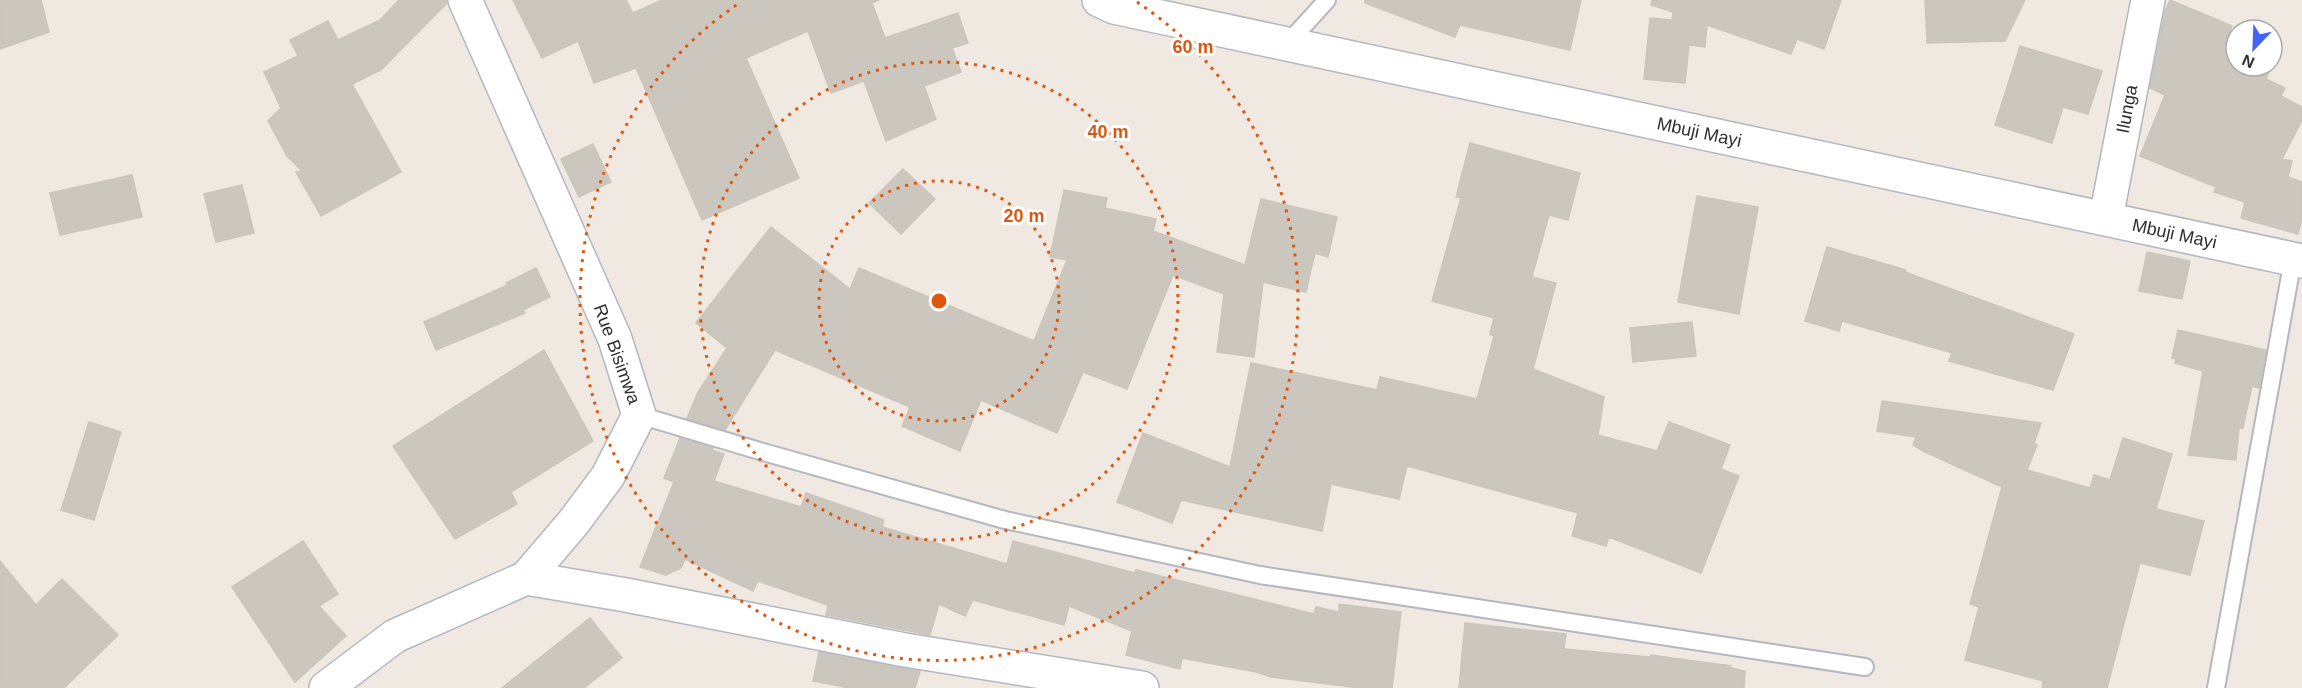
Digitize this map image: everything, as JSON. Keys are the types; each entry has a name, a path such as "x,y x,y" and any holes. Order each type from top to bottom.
{"street":[{"name":"Rue Bisimwa","path":"326,688 395,636 526,578 573,523 608,476 639,415 615,339 465,0"},
{"name":"Mbuji Mayi","path":"1099,0 1114,7 2298,260"},
{"name":"Ilunga","path":"2106,218 2148,0"},
{"path":"526,578 626,595 905,650 1142,688"}],"lane":[{"path":"1287,44 1327,0"},
{"path":"2216,688 2298,260"},
{"path":"639,415 1005,520 1260,575 1865,667"}],"building":[{"path":"0,0 41,0 49,32 0,49"},
{"path":"399,0 447,0 447,3 381,70 352,84 401,172 321,216 296,172 302,171 287,156 268,121 281,108 264,72 298,56 290,40 328,21 338,40 380,20"},
{"path":"513,0 626,0 633,13 662,0 879,0 872,3 885,38 958,13 968,43 952,48 961,72 924,86 936,119 886,141 864,81 831,93 808,31 746,58 799,178 702,220 636,68 594,83 578,41 542,58"},
{"path":"1365,0 1581,0 1570,50 1460,25 1455,37 1365,3"},
{"path":"1652,0 1841,0 1824,49 1797,39 1791,54 1707,25 1705,47 1689,45 1685,83 1644,79 1650,18 1672,20 1673,12 1651,5"},
{"path":"1925,0 2025,0 2005,41 1927,43"},
{"path":"2170,0 2224,23 2224,78 2266,78 2285,88 2281,96 2302,107 2302,120 2282,159 2292,161 2288,177 2302,182 2302,218 2298,234 2241,218 2245,202 2214,192 2216,187 2140,156 2165,95 2150,88 2165,11"},
{"path":"2020,46 2102,71 2088,114 2063,107 2052,143 1995,125"},
{"path":"1470,143 1580,173 1568,220 1549,215 1532,277 1556,283 1533,369 1604,397 1598,435 1657,451 1669,422 1730,445 1721,469 1739,476 1701,573 1609,537 1606,546 1572,536 1578,513 1407,466 1399,499 1331,484 1322,531 1181,500 1172,523 1117,502 1143,433 1230,467 1251,363 1377,390 1380,377 1477,399 1494,336 1490,334 1494,318 1432,301 1461,198 1456,197"},
{"path":"593,144 611,182 579,197 561,159"},
{"path":"903,169 935,199 901,234 869,203"},
{"path":"132,175 142,217 60,235 50,193"},
{"path":"242,185 254,233 216,242 204,194"},
{"path":"1064,190 1107,198 1105,208 1156,219 1153,231 1245,265 1261,199 1337,217 1328,257 1315,253 1306,292 1263,282 1254,357 1217,352 1224,294 1173,275 1127,389 1083,372 1057,433 981,400 960,451 902,426 910,407 775,350 725,430 687,418 698,392 727,348 696,323 771,227 850,289 859,268 1034,341 1067,260 1050,257"},
{"path":"1697,196 1758,207 1739,314 1678,302"},
{"path":"1827,247 1906,270 1905,272 2074,334 2053,390 1949,361 1952,353 1842,321 1839,331 1805,321"},
{"path":"2147,252 2190,261 2182,299 2139,291"},
{"path":"536,268 550,297 523,310 525,313 436,350 424,322 508,285 506,283"},
{"path":"1692,322 1696,356 1633,362 1630,328"},
{"path":"2178,330 2266,350 2259,388 2252,386 2243,428 2239,428 2236,460 2188,455 2203,371 2175,363 2176,359 2172,358"},
{"path":"544,350 593,441 511,492 517,504 455,539 393,446"},
{"path":"1882,401 2041,423 2034,443 2037,445 2027,470 2090,488 2094,475 2110,480 2123,438 2172,454 2156,509 2204,521 2190,575 2140,563 2107,688 2042,688 2043,681 1965,660 1979,607 1970,604 2002,487 1923,451 1913,445 1916,437 1877,431"},
{"path":"89,422 121,432 94,520 61,510"},
{"path":"680,438 713,448 712,450 724,454 714,481 801,507 806,493 884,520 882,527 1007,564 1013,541 1135,573 1136,570 1314,614 1316,607 1339,612 1339,604 1401,612 1392,688 1360,688 1271,677 1182,658 1180,669 1126,655 1132,631 1069,606 1064,625 973,600 965,616 939,604 930,635 826,615 828,605 758,581 753,591 685,559 681,568 666,575 640,567 674,482 664,478"},
{"path":"303,541 338,594 319,606 346,636 295,682 232,587"},
{"path":"0,561 36,605 62,579 118,635 64,688 0,688"},
{"path":"590,618 622,658 584,688 502,688"},
{"path":"1465,623 1566,634 1564,649 1650,657 1651,655 1731,666 1731,668 1745,671 1744,688 1459,688"},
{"path":"819,652 920,671 915,688 849,688 813,681"}]}
